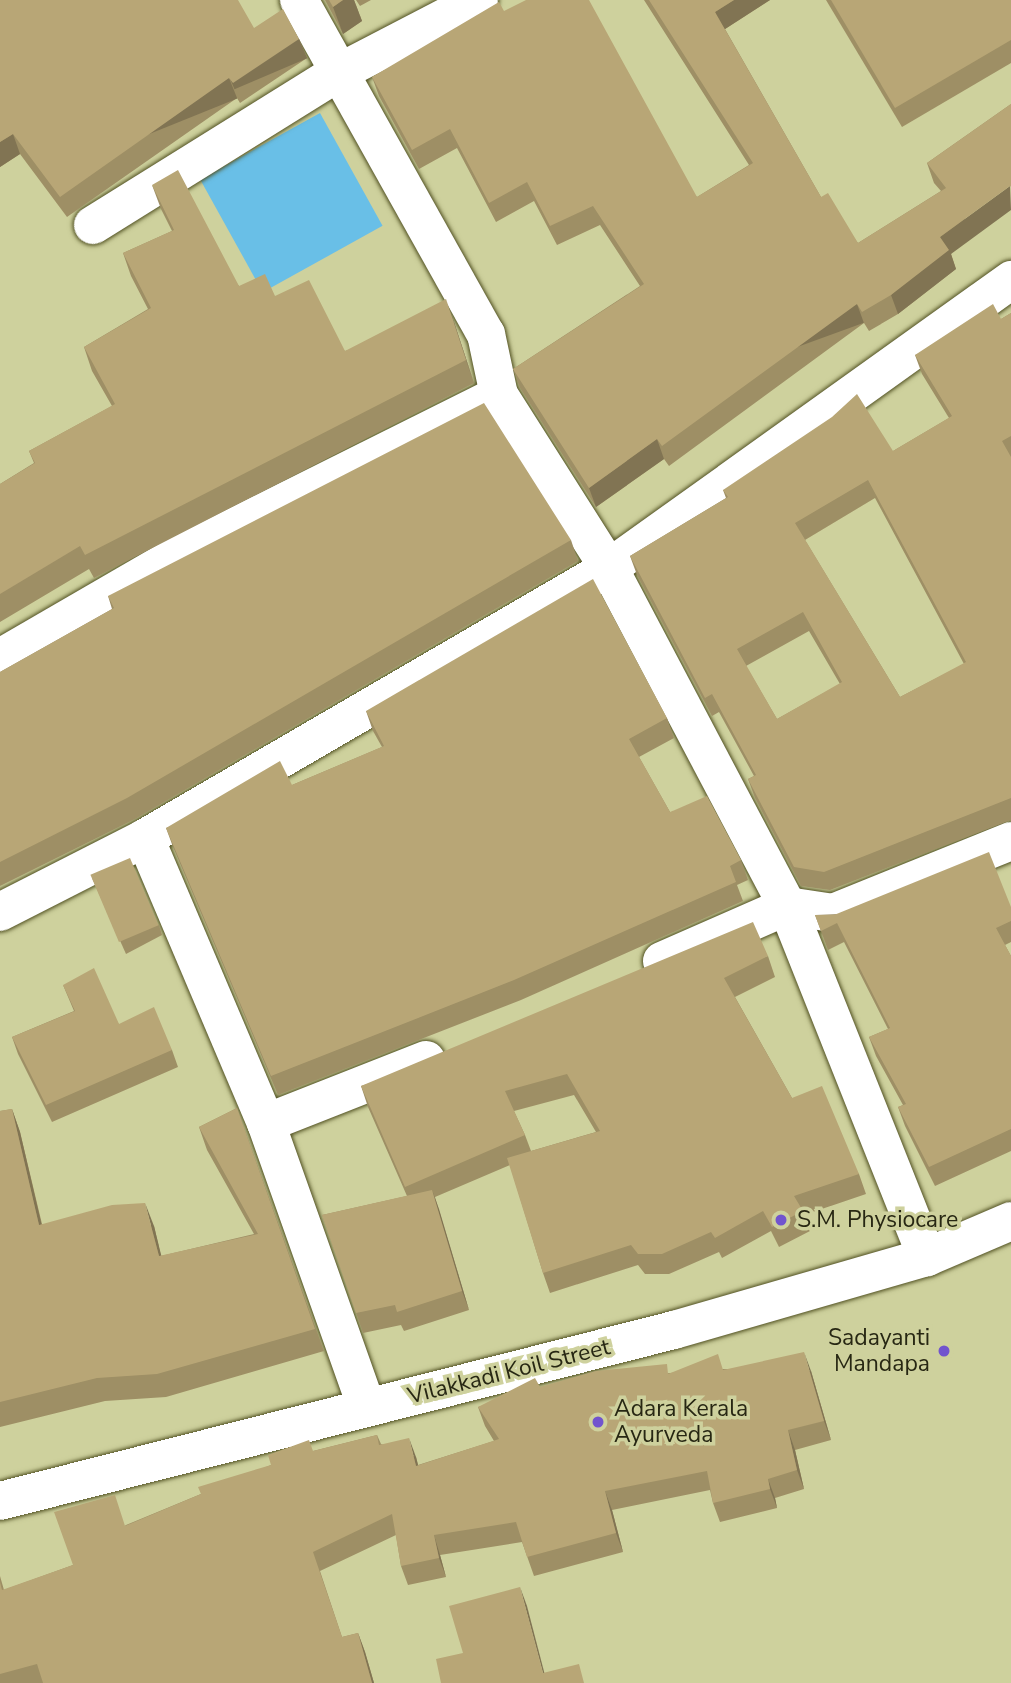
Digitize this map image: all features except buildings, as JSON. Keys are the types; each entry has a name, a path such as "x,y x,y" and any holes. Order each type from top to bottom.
{"street":[{"path":"299,0 336,74 486,334 499,395 609,568 787,905 927,1257"},
{"path":"93,225 336,74 480,0"},
{"path":"0,912 145,838 609,568 1011,281"},
{"path":"0,658 174,557 499,395"},
{"path":"145,838 266,1123 367,1408"},
{"path":"627,976 787,905 833,913 1011,841"},
{"path":"266,1123 466,1044"},
{"name":"Vilakkadi Koil Street","path":"0,1501 367,1408 927,1257 1011,1221"}],"water":[{"path":"320,113 383,226 263,292 200,179"}],"place":[{"name":"S.M. Physiocare","path":"781,1220"},
{"name":"Sadayanti Mandapa","path":"944,1351"},
{"name":"Adara Kerala Ayurveda","path":"598,1422"}]}
